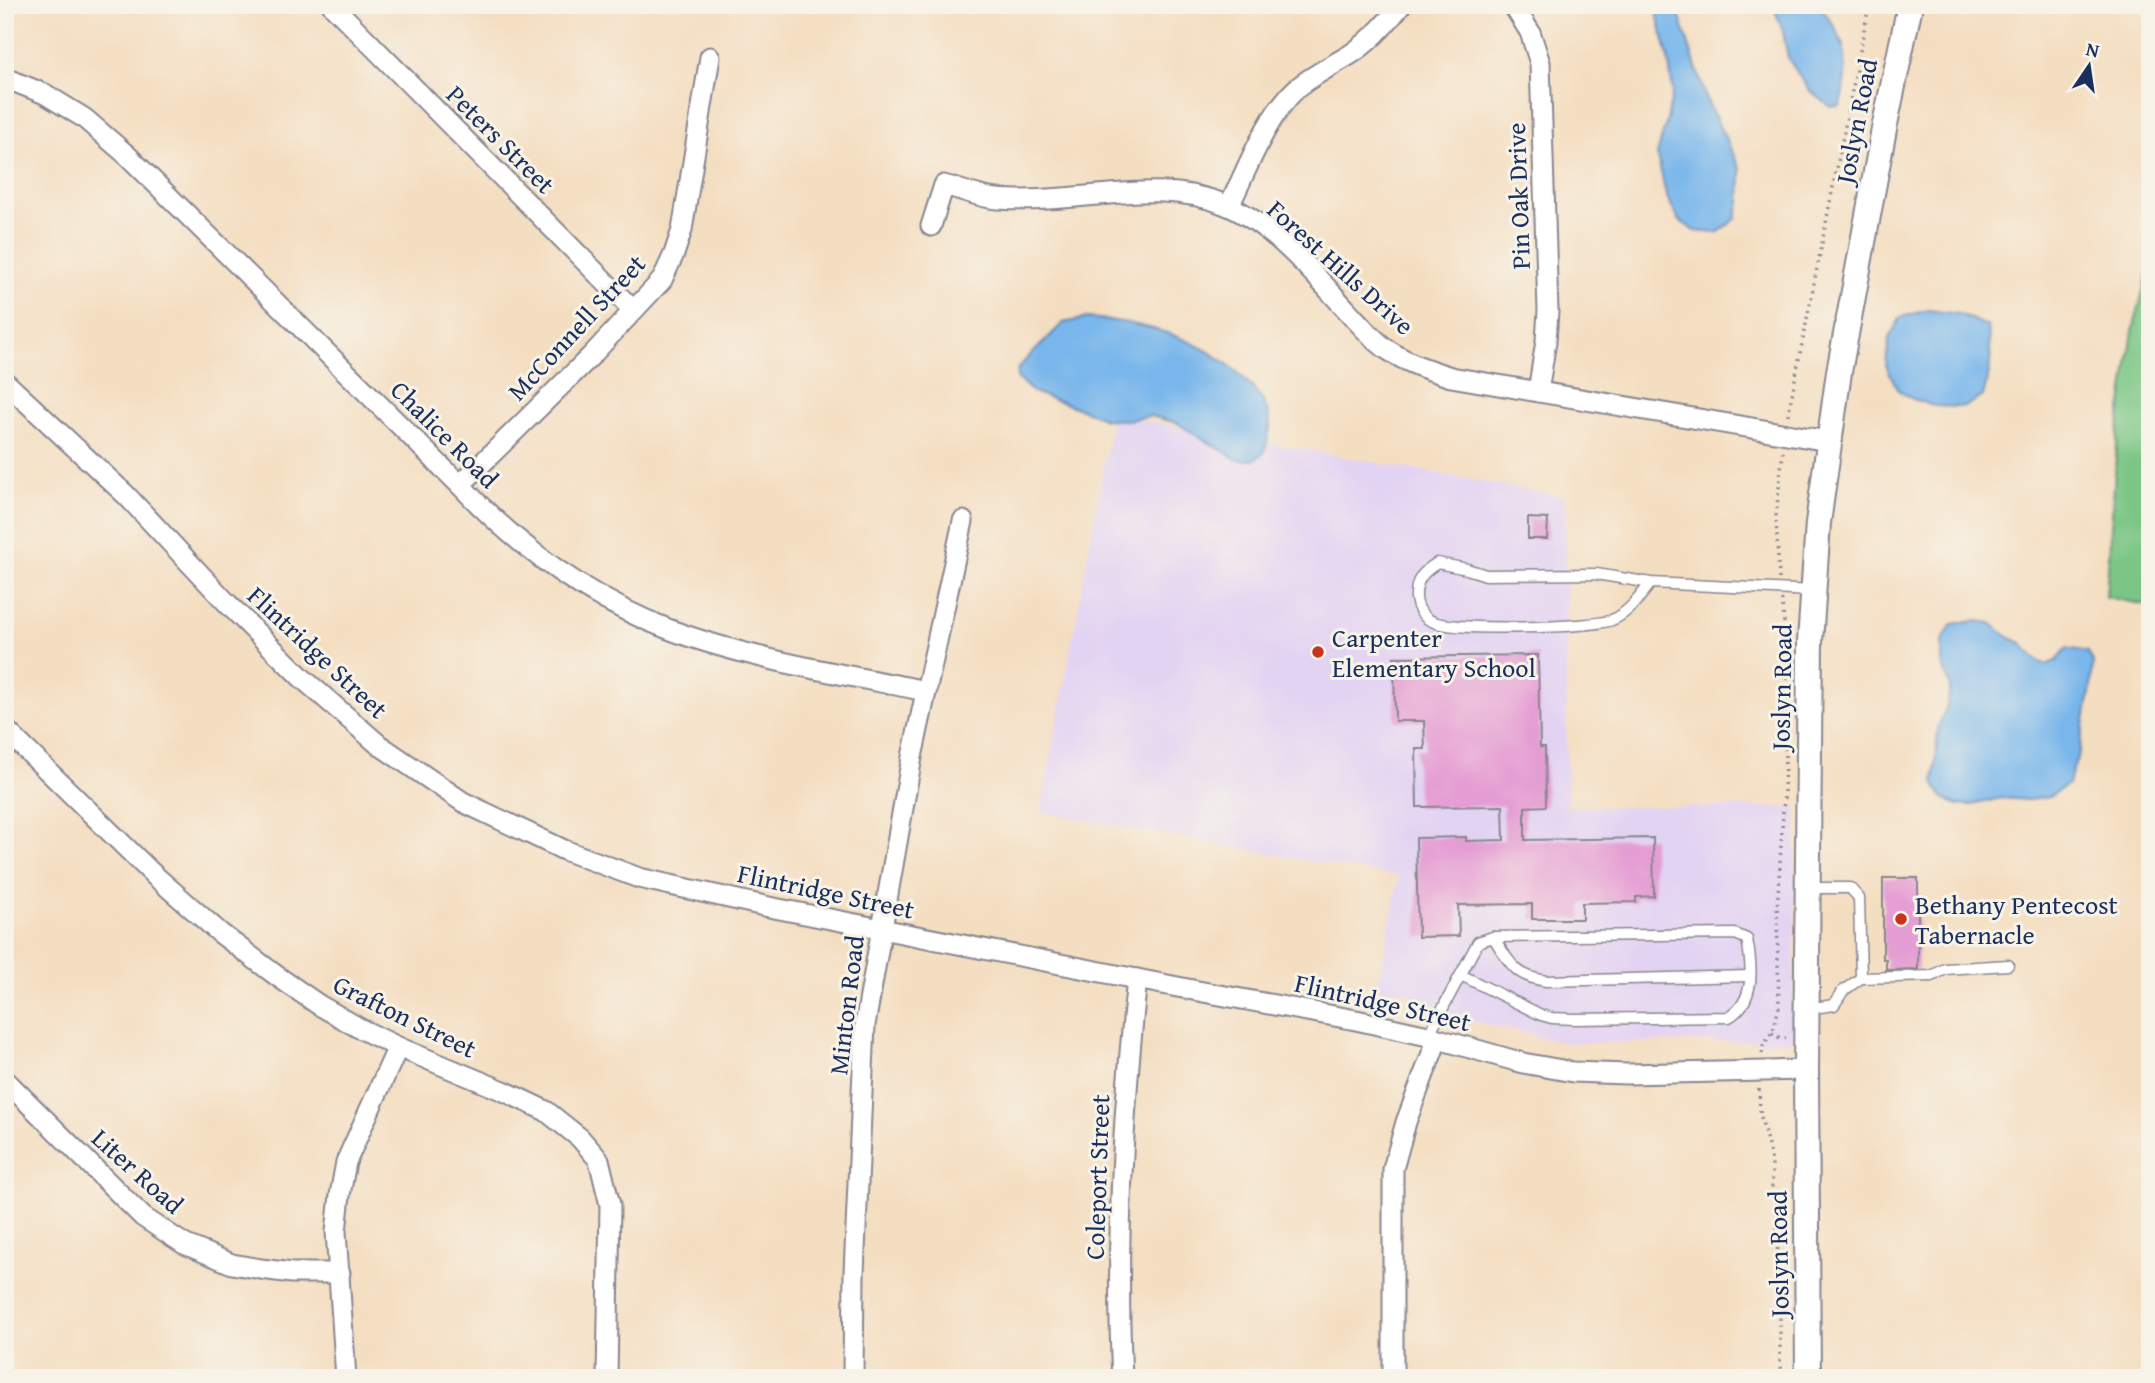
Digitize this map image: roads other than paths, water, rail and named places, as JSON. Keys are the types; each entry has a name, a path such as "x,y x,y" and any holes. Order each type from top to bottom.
{"street":[{"name":"Peters Street","path":"332,5 633,310"},
{"path":"1229,206 1278,110 1295,90 1371,39 1401,5"},
{"name":"Pin Oak Drive","path":"1513,5 1530,32 1540,63 1548,311 1538,392"},
{"name":"Joslyn Road","path":"1808,1378 1806,1009 1810,642 1818,523 1839,372 1881,143 1910,5"},
{"name":"McConnell Street","path":"460,485 591,356 662,280 678,242 692,174 710,57"},
{"name":"Chalice Road","path":"5,78 45,94 84,118 128,156 460,485 490,518 561,574 610,602 668,628 798,665 926,691"},
{"name":"Forest Hills Drive","path":"931,226 944,185 990,198 1047,199 1140,191 1174,191 1203,197 1229,206 1265,229 1387,350 1418,366 1451,377 1828,442"},
{"name":"Flintridge Street","path":"5,382 125,495 301,677 378,744 463,802 564,850 639,878 881,930 1356,1020 1524,1063 1573,1072 1626,1074 1806,1070"},
{"name":"Minton Road","path":"853,1378 853,1273 865,1025 926,691 963,521"},
{"name":"Grafton Street","path":"5,729 154,875 220,933 319,1005 398,1047 545,1111 580,1138 599,1160 610,1205 607,1378"},
{"name":"Coleport Street","path":"1122,1378 1120,1213 1127,1075 1137,979"},
{"path":"1393,1378 1393,1170 1433,1038"},
{"path":"346,1378 336,1232 340,1195 346,1162 398,1047"},
{"name":"Liter Road","path":"5,1080 143,1217 184,1244 232,1264 292,1273 340,1273"}],"lane":[{"path":"1651,583 1631,607 1613,620 1588,625 1457,627 1433,622 1422,615 1416,601 1416,588 1422,573 1437,563 1486,575 1597,574 1651,583 1814,591"},
{"path":"1808,888 1850,888 1859,898 1861,978"},
{"path":"1433,1038 1461,975 1478,942 1493,937 1735,934 1747,939 1751,981 1745,1002 1729,1017 1574,1019 1541,1015 1461,975"},
{"path":"1493,937 1523,976 1546,981 1750,976"},
{"path":"1806,1009 1834,1005 1843,991 1861,978 1932,976 1945,969 2008,965"}],"water":[{"path":"1655,5 1676,5 1707,101 1741,170 1740,201 1736,219 1717,233 1695,231 1679,220 1666,195 1657,154 1673,91"},
{"path":"1773,5 1818,5 1836,29 1846,64 1840,106 1831,107 1809,90 1788,58 1783,31"},
{"path":"1928,310 1959,314 1987,326 1990,369 1986,386 1983,396 1964,407 1934,406 1913,399 1898,390 1886,365 1889,338 1901,317"},
{"path":"1087,318 1128,323 1169,334 1225,362 1252,387 1267,410 1270,426 1264,452 1254,460 1238,460 1177,423 1151,416 1126,420 1105,419 1033,392 1017,378 1018,368 1063,323"},
{"path":"1976,621 1991,623 2008,637 2022,643 2034,658 2046,665 2058,660 2066,648 2088,652 2093,662 2079,752 2068,784 2049,797 2028,800 2001,798 1972,805 1957,805 1943,798 1934,783 1938,728 1948,703 1950,685 1942,664 1942,642 1952,624"}],"place":[{"name":"Carpenter Elementary School","path":"1318,652"},
{"name":"Bethany Pentecost Tabernacle","path":"1901,919"}]}
